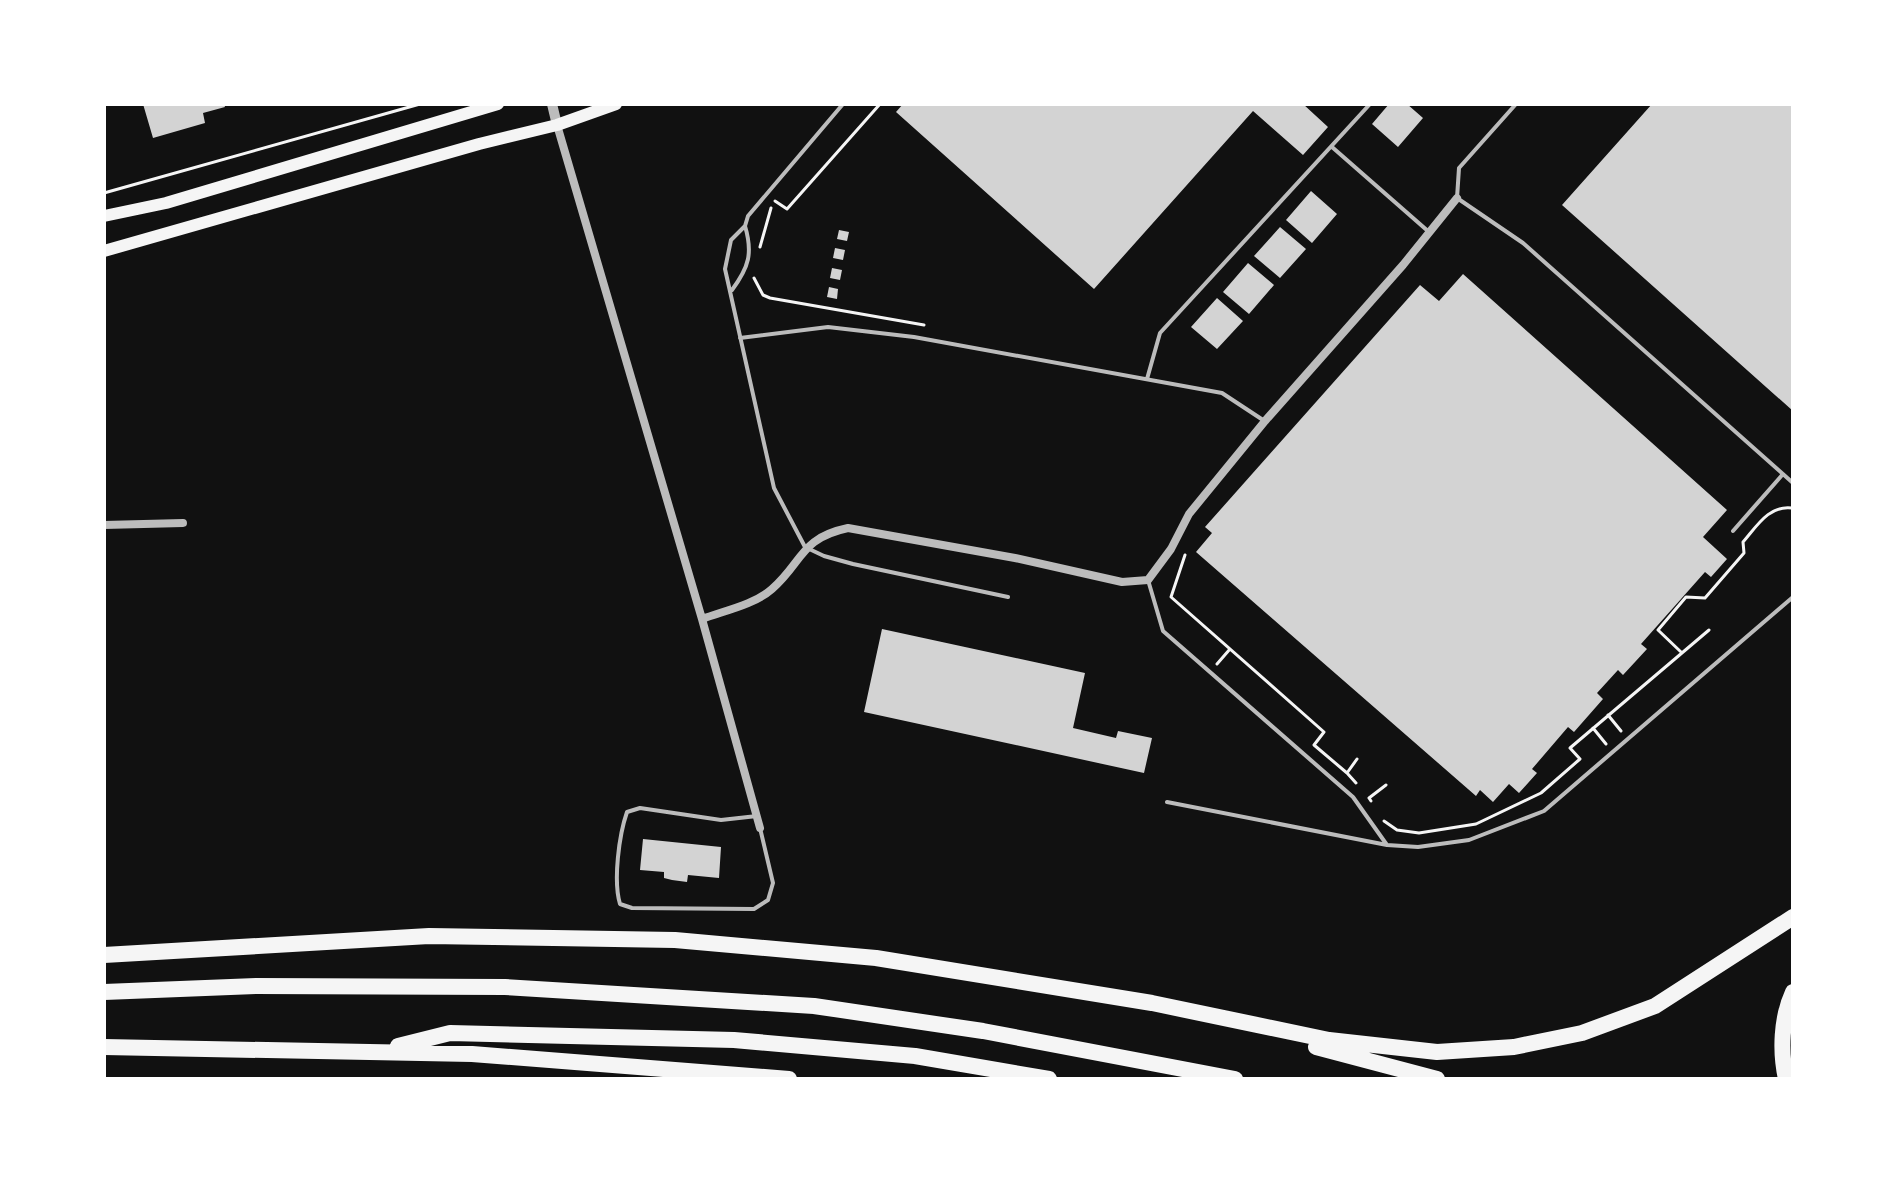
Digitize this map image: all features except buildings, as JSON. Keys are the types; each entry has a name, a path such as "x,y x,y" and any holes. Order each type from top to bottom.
{"highway":[{"path":"104,955 429,936 675,940 876,958 1152,1003 1329,1040 1437,1052 1514,1047 1582,1033 1655,1006 1793,917"},
{"path":"104,992 256,986 505,987 814,1006 983,1031 1235,1079"},
{"path":"1786,1079 1784,1022 1793,992"},
{"path":"1152,1003 1437,1079"},
{"path":"377,1051 450,1033 734,1040 915,1056 1049,1079"},
{"path":"104,1047 472,1054 789,1079"}],"main road":[{"path":"104,216 166,203 498,104"},
{"path":"104,251 479,144 557,125 616,104"}],"street":[{"path":"552,104 760,828"},
{"path":"702,619 770,592 805,547 832,531 848,528 1015,558 1122,582 1148,580 1171,549 1189,514 1457,198"},
{"path":"104,525 183,523"}],"lane":[{"path":"843,104 748,216 745,226 731,240 725,269 774,488 805,547 824,556 1008,597"},
{"path":"1147,379 1160,333 1370,104"},
{"path":"1516,104 1459,168 1457,198 1523,243 1793,483"},
{"path":"1332,147 1429,232"},
{"path":"732,291 744,273 749,256 751,245 745,226"},
{"path":"740,338 828,327 914,337 1222,393 1265,421"},
{"path":"1733,531 1783,474"},
{"path":"1148,580 1163,631 1353,797 1387,845"},
{"path":"1167,802 1387,845 1418,847 1469,840 1544,811 1793,597"},
{"path":"757,816 721,820 640,808 627,812 622,826 617,893 620,904 632,908 754,909 768,900 773,883 760,828"}],"path":[{"path":"104,193 420,104"},
{"path":"759,253 769,211 775,200 787,209 880,104"},
{"path":"754,277 763,295 770,298 924,325"},
{"path":"1682,653 1658,630 1686,597 1705,598 1744,553 1743,542 1766,516 1782,507 1792,508"},
{"path":"1185,555 1171,597 1324,732 1314,745 1347,773 1376,809"},
{"path":"1383,820 1397,830 1419,833 1476,824 1541,793 1580,759 1570,748 1709,630"},
{"path":"1209,672 1230,649"},
{"path":"1608,715 1628,738"},
{"path":"1593,728 1613,751"},
{"path":"1581,731 1585,735"},
{"path":"1347,773 1357,759"},
{"path":"1369,798 1386,785"}]}
